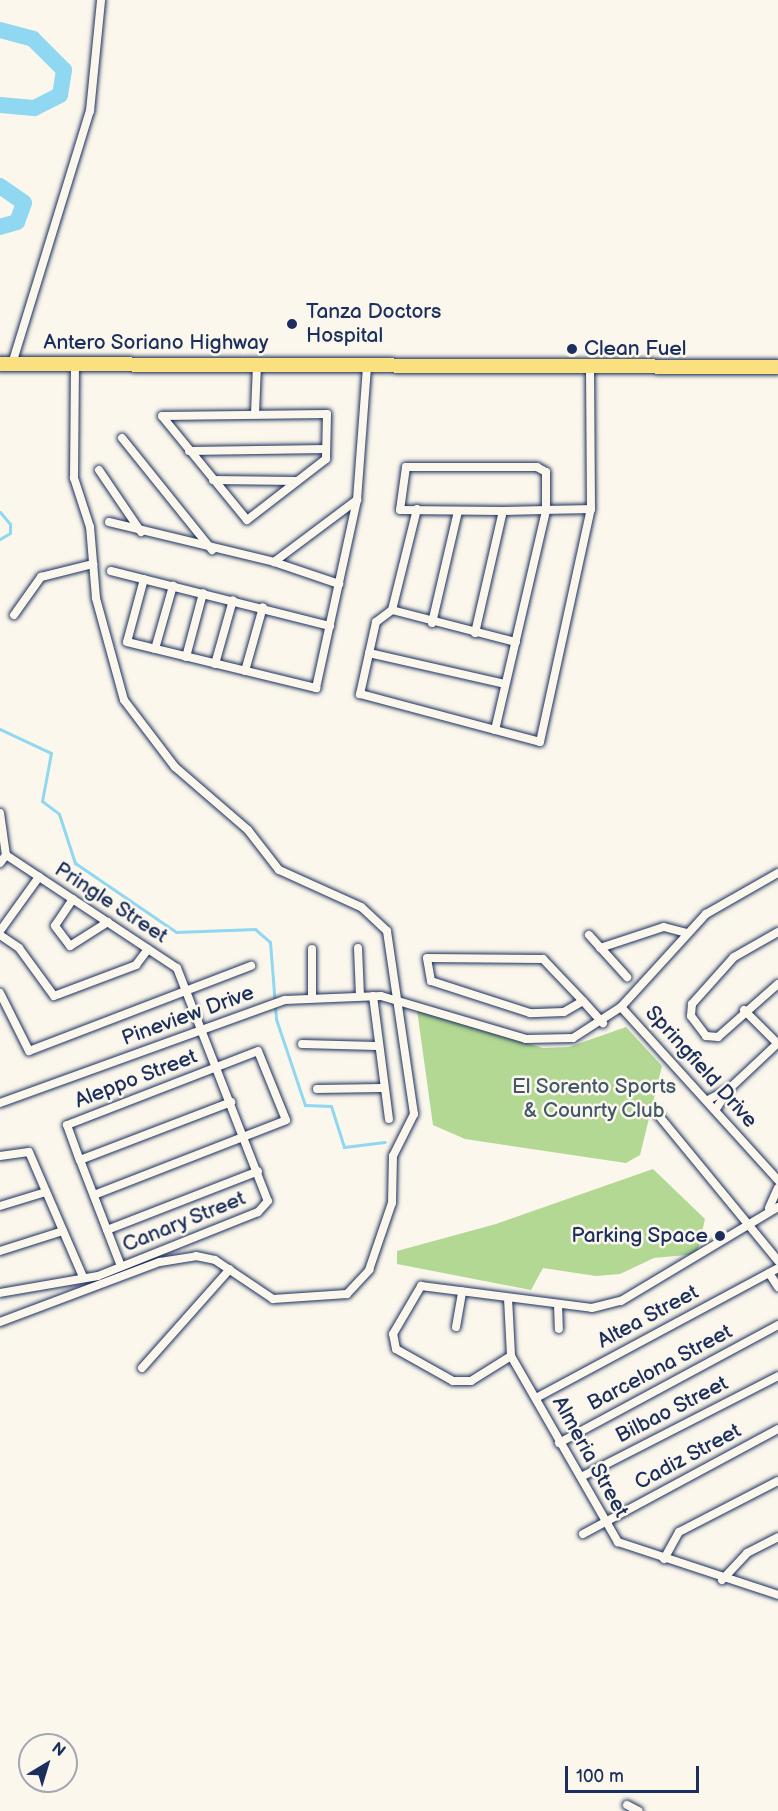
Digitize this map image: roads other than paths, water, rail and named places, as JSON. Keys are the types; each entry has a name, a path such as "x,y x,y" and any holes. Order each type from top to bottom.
{"main road":[{"name":"Antero Soriano Highway","path":"3,364 778,367"}],"street":[{"path":"3,364 90,111 101,0"},
{"path":"255,414 257,364"},
{"path":"0,1322 175,1258 206,1258 230,1269 283,1301 346,1294 363,1281 392,1203 393,1156 414,1114 409,1050 396,1000 387,931 377,919 345,898 279,870 248,830 175,767 144,732 117,678 93,564 94,544 71,454 75,365"},
{"path":"144,579 127,642 316,688 357,500 367,367"},
{"path":"417,509 392,610 376,622 360,694 540,742 591,509 590,367"},
{"path":"327,414 326,449 326,459 247,520 162,416 327,414"},
{"path":"122,438 212,550"},
{"path":"189,451 326,449"},
{"path":"495,730 546,510 543,469 406,467 400,510 503,511 546,510 591,509"},
{"path":"99,470 141,532"},
{"path":"213,480 297,481"},
{"path":"274,562 357,500"},
{"path":"432,623 458,511"},
{"path":"475,633 503,511"},
{"path":"109,522 212,550 274,562 339,584"},
{"path":"14,615 41,577 93,564"},
{"path":"111,571 263,607 330,626"},
{"path":"155,649 173,586"},
{"path":"186,657 203,593"},
{"path":"215,664 233,600"},
{"path":"245,671 263,607"},
{"path":"392,610 432,623 516,642"},
{"path":"369,653 506,684"},
{"path":"0,813 6,855 0,863"},
{"name":"Pringle Street","path":"6,855 177,968 203,1029"},
{"name":"Springfield Drive","path":"396,1000 538,1042 573,1038 603,1023 621,1007 686,933 706,914 778,873"},
{"path":"39,877 0,933 19,948 54,996 136,964 148,949"},
{"path":"73,899 55,926 70,946 108,922"},
{"path":"600,948 664,927 686,933"},
{"path":"778,932 734,957 692,1004 691,1016 706,1035 718,1036 744,1010 778,984"},
{"path":"589,935 627,977"},
{"path":"358,948 360,995"},
{"path":"312,949 312,997"},
{"path":"583,1000 564,1012 530,1013 431,981 427,958 543,959 583,1000 603,1023"},
{"path":"0,993 29,1052 251,966"},
{"name":"Pineview Drive","path":"0,1103 285,1000 360,995 396,1000"},
{"path":"373,996 376,1046 389,1119"},
{"name":"Springfield Drive","path":"621,1007 708,1100 778,1180"},
{"path":"708,1100 729,1089 778,1044 744,1010"},
{"name":"Canary Street","path":"0,1293 83,1277 121,1266 262,1209 268,1196 203,1029"},
{"path":"303,1044 376,1046"},
{"name":"Aleppo Street","path":"121,1266 67,1125 258,1051 286,1120 245,1137"},
{"path":"317,1089 382,1088"},
{"path":"716,1110 729,1089"},
{"path":"80,1160 231,1101"},
{"path":"655,1111 751,1223 778,1261"},
{"path":"94,1195 245,1137"},
{"path":"0,1156 29,1152 83,1277"},
{"path":"107,1230 258,1171"},
{"path":"511,1356 463,1382 396,1349 393,1334 420,1287 592,1308 621,1301 774,1208 778,1188"},
{"path":"0,1206 46,1192"},
{"path":"0,1251 63,1231"},
{"name":"Altea Street","path":"536,1398 778,1268"},
{"path":"142,1368 230,1269"},
{"path":"769,1273 778,1287"},
{"path":"456,1327 462,1292"},
{"name":"Almeria Street","path":"508,1298 511,1356 559,1443 583,1476 603,1522 630,1550 664,1559 722,1580 778,1595"},
{"path":"558,1304 559,1329"},
{"name":"Barcelona Street","path":"559,1443 778,1325"},
{"name":"Bilbao Street","path":"583,1476 778,1376"},
{"name":"Cadiz Street","path":"583,1534 778,1429"},
{"path":"664,1559 678,1532 778,1481"},
{"path":"722,1580 747,1553 778,1537"},
{"path":"627,1804 639,1811"}],"waterway":[{"path":"0,30 33,39 64,70 60,95 34,108 0,105"},
{"path":"0,186 24,203 17,222 0,227"},
{"path":"0,512 10,524 10,533 0,539"},
{"path":"0,729 51,753 42,801 59,814 75,863 176,932 255,929 270,942 276,1019 305,1105 331,1106 344,1147 385,1142"}],"place":[{"name":"Tanza Doctors Hospital","path":"292,324"},
{"name":"Clean Fuel","path":"572,349"},
{"name":"Parking Space","path":"720,1236"}],"park label":[{"name":"El Sorento Sports & Counrty Club","path":"594,1099"}]}
